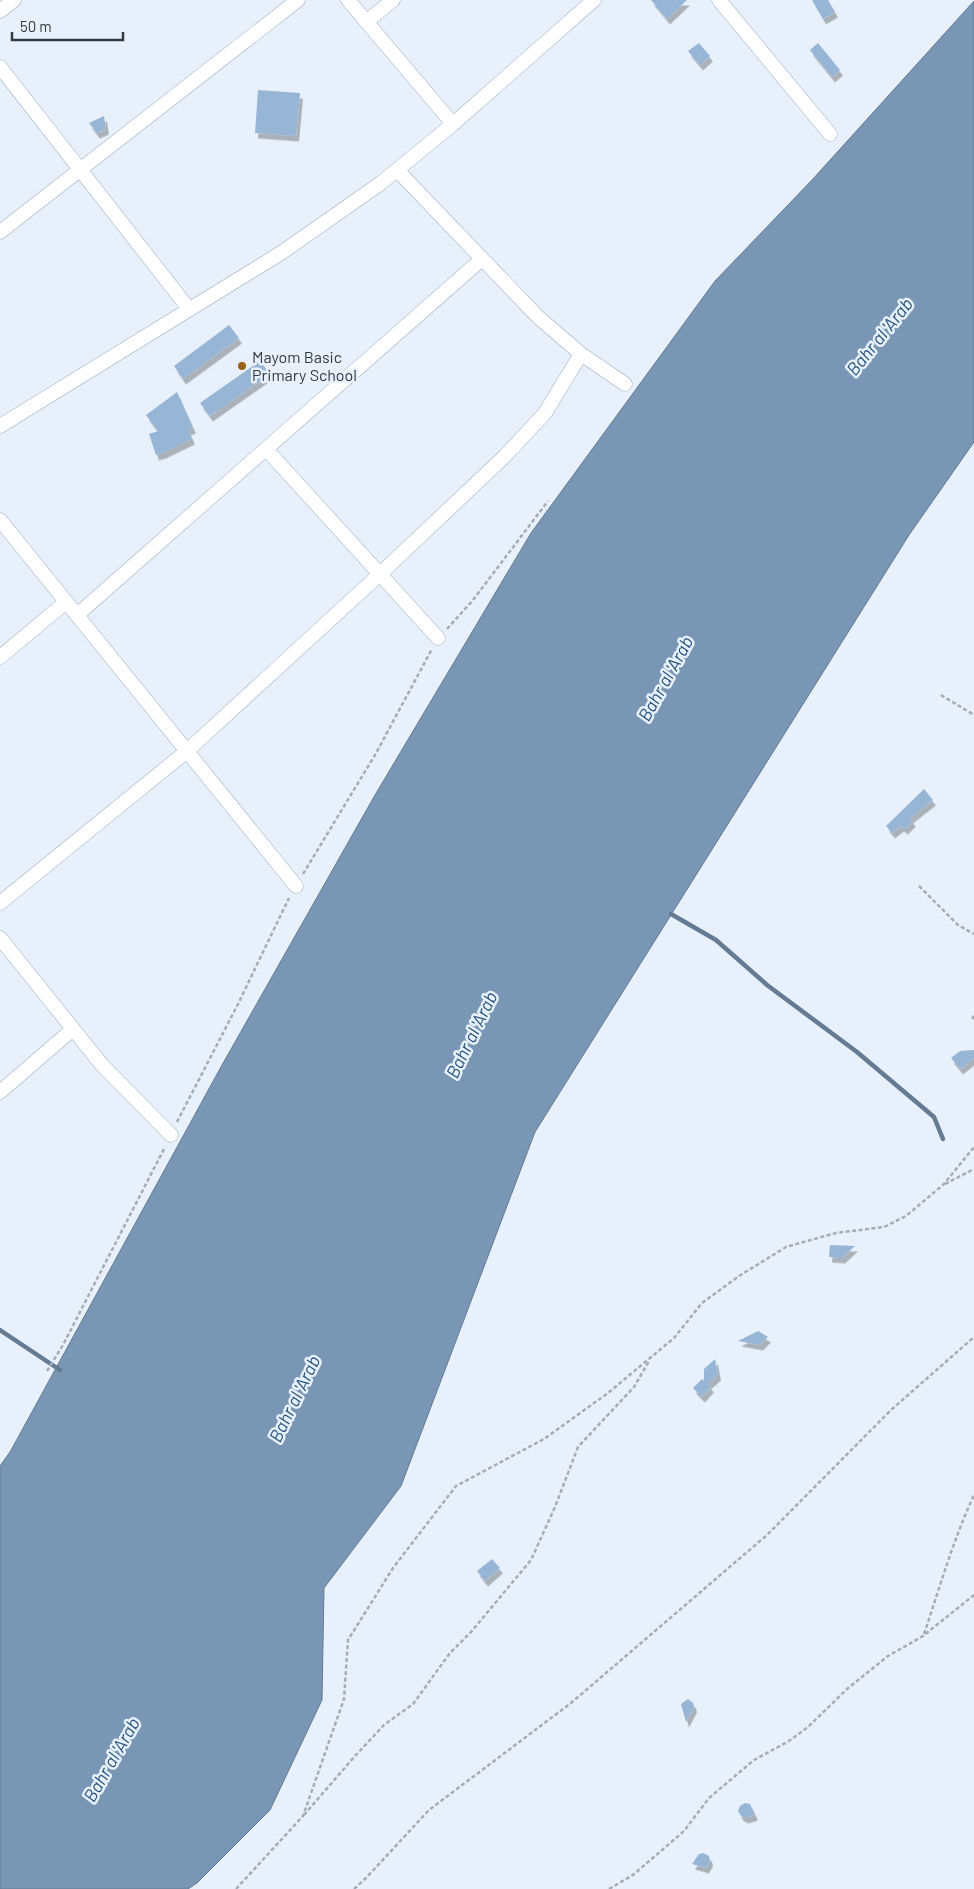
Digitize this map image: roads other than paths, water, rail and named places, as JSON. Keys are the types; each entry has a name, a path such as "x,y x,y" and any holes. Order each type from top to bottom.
{"street":[{"path":"0,11 14,0"},
{"path":"0,232 298,0"},
{"path":"348,0 452,124"},
{"path":"366,22 393,0"},
{"path":"0,426 281,252 381,183 452,124 594,0"},
{"path":"719,0 830,134"},
{"path":"0,67 190,309"},
{"path":"397,170 538,317 581,354 625,384"},
{"path":"77,615 482,259"},
{"path":"0,903 188,751 505,456 545,413 581,354"},
{"path":"266,449 438,638"},
{"path":"0,520 296,886"},
{"path":"0,657 66,602"},
{"path":"0,938 102,1065 171,1135"},
{"path":"0,1092 73,1029"}],"water":[{"name":"Bahr al 'Arab","path":"974,1 974,442 909,535 535,1132 401,1486 324,1588 322,1700 270,1810 197,1883 188,1889 0,1889 0,1466 10,1452 222,1065 375,795 531,533 715,281 812,180"}],"waterway":[{"path":"671,914 716,940 767,985 857,1052 934,1117 943,1139"},
{"path":"0,1330 60,1370"}],"place":[{"name":"Mayom Basic Primary School","path":"242,366"}]}
